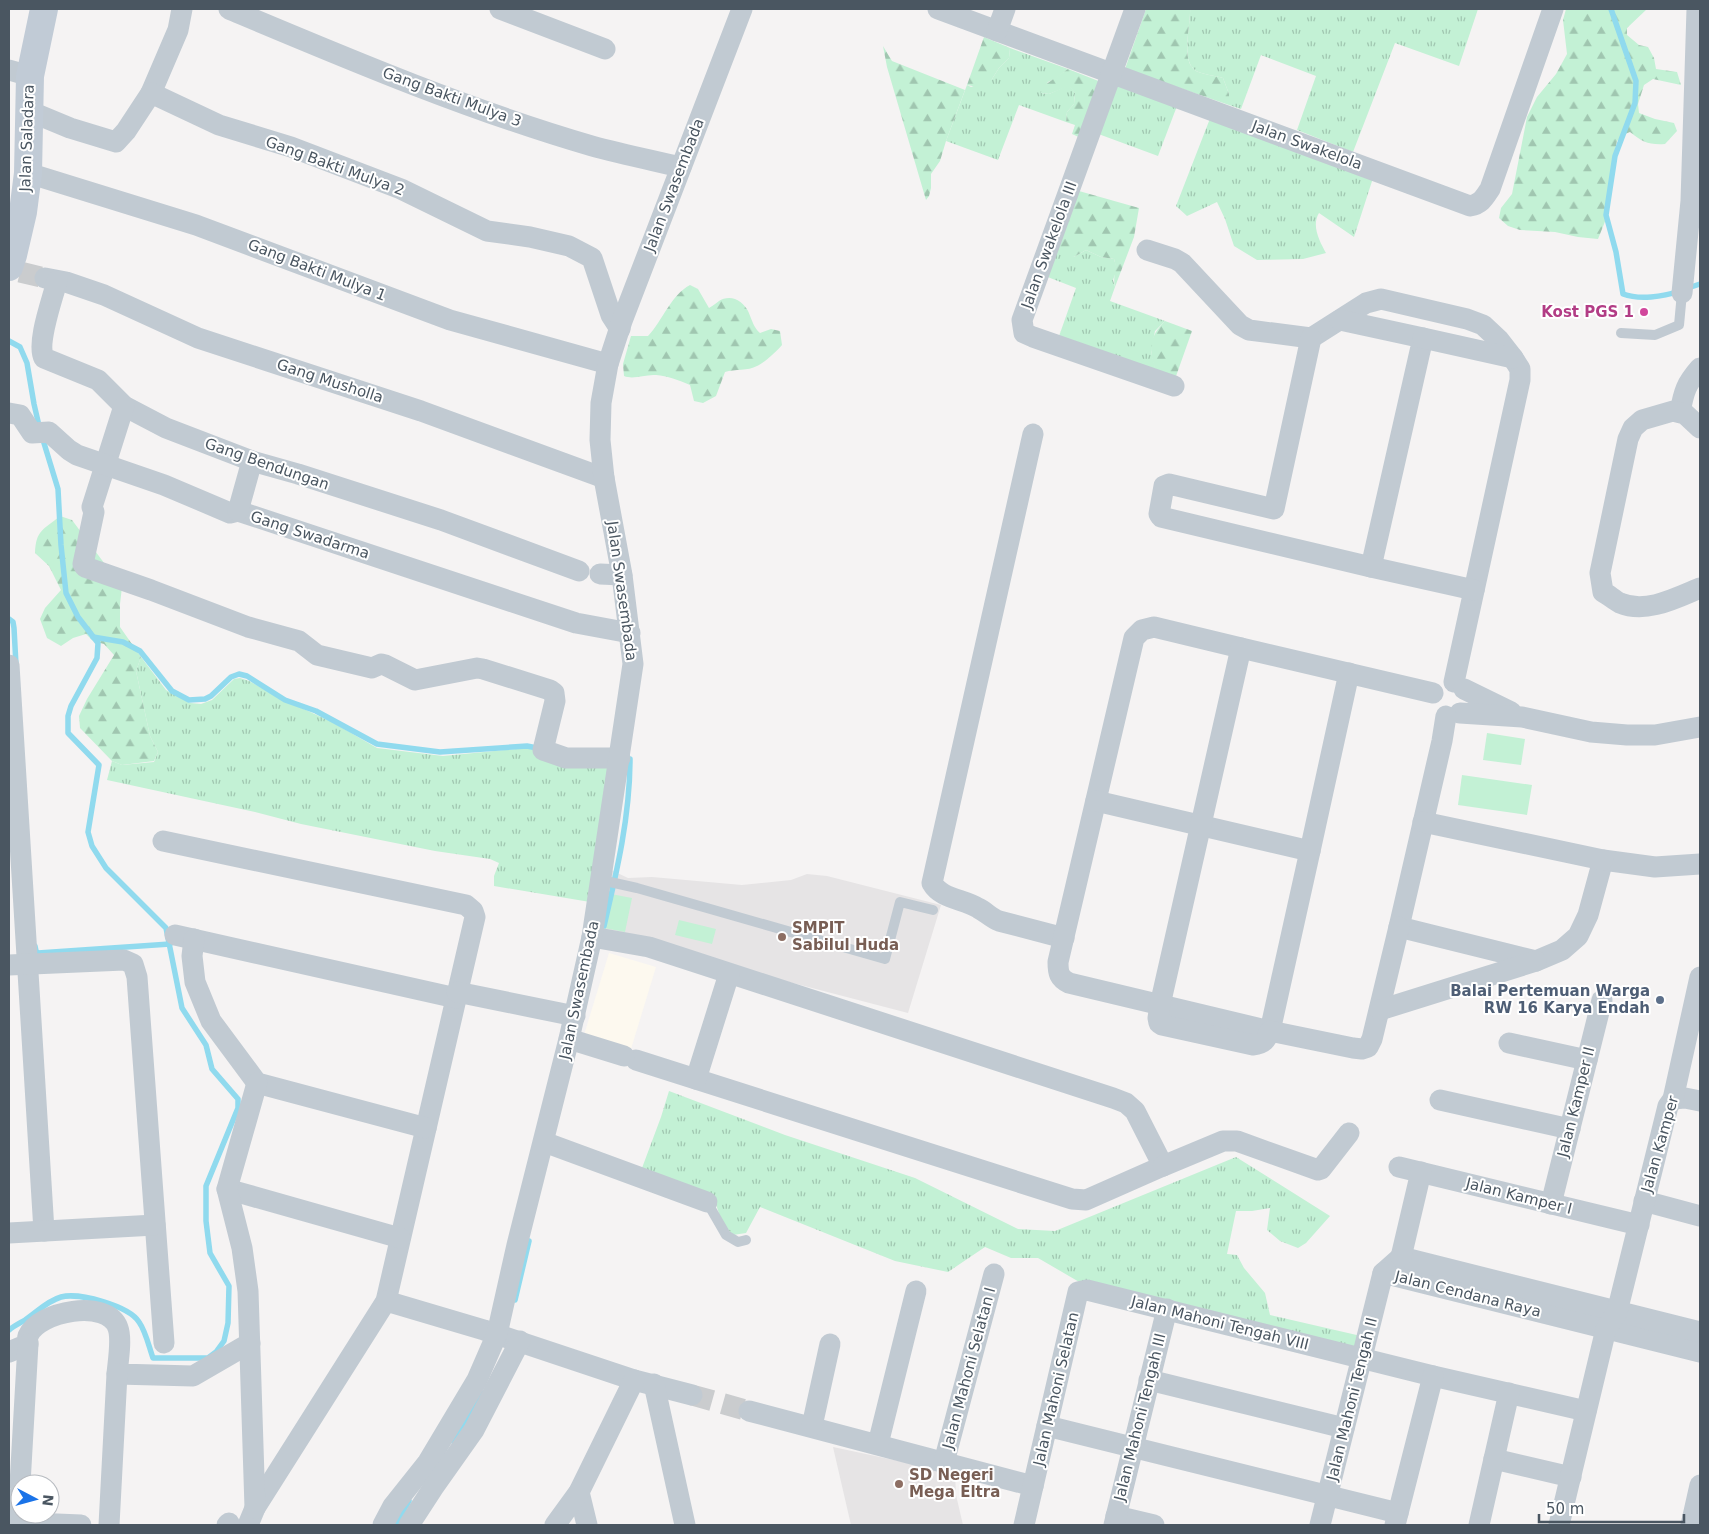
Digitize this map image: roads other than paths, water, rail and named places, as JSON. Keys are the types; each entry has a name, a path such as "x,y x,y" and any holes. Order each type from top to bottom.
{"street":[{"name":"Jalan Saladara","path":"12,270 28,173 29,111 19,73 44,9"},
{"path":"29,111 70,128 116,142 126,131 151,93 178,30 182,9"},
{"name":"Gang Bakti Mulya 3","path":"229,9 412,84 496,115 593,146 681,167"},
{"path":"500,9 605,49"},
{"name":"Jalan Swasembada","path":"383,1525 393,1506 428,1462 477,1380 497,1334 569,1038 592,937 633,664 622,575 604,478 600,440 601,404 608,364 620,329 742,9"},
{"name":"Jalan Swakelola","path":"938,9 1470,206 1477,205 1482,201 1490,189 1553,9"},
{"path":"997,31 1005,9"},
{"name":"Jalan Swakelola III","path":"1135,9 1022,320 1022,328 1024,332 1033,337 1174,386"},
{"path":"1682,290 1691,201 1697,9"},
{"name":"Gang Bakti Mulya 2","path":"151,93 219,126 291,147 401,188 487,231 530,237 569,246 592,258 611,315 620,329"},
{"name":"Gang Bakti Mulya 1","path":"28,173 196,225 450,320 608,364"},
{"path":"1147,250 1182,263 1240,326 1249,330 1312,338 1366,302 1381,299 1467,319 1482,326 1499,340 1513,358 1520,369 1520,380 1474,590 1459,685 1466,694 1466,704 1453,714 1442,741 1380,1010 1368,1047 1362,1049 1338,1046 1270,1031 1221,1028 1160,1005 1069,983 1062,979 1058,972 1058,962 1134,638 1142,630 1154,627 1433,693"},
{"name":"Gang Bendungan","path":"51,280 42,338 42,354 44,358 98,380 124,406 150,421 252,461 441,520 579,570"},
{"name":"Gang Musholla","path":"51,280 66,282 104,295 198,338 421,411 604,478"},
{"path":"1340,320 1513,358"},
{"path":"1266,542 1312,338"},
{"path":"1372,567 1423,338"},
{"path":"1680,412 1683,395 1689,381 1700,368"},
{"path":"124,406 92,507 94,512 83,564 85,567 152,590 232,621 299,641 317,655 372,668 381,664 385,665 416,680 477,668 550,690 554,693 555,701 543,750 566,758 620,758"},
{"path":"1700,428 1680,412 1673,411 1642,420 1632,428 1628,439 1600,573 1603,592 1621,603 1642,607 1700,588"},
{"name":"Gang Swadarma","path":"9,413 20,416 40,432 77,455 164,485 230,514 238,511 576,623 630,633"},
{"path":"1033,434 932,883 934,888 946,895 978,908 999,921 1064,938"},
{"path":"238,511 252,461"},
{"path":"1274,509 1169,484 1164,486 1160,514 1161,517 1474,590"},
{"path":"600,574 622,575"},
{"path":"1160,1005 1241,648"},
{"path":"9,665 18,965 44,1231"},
{"path":"1270,1031 1349,673"},
{"path":"1522,717 1459,685 1444,682 1439,684 1433,693 1433,705 1436,710 1453,714 1522,717 1591,732 1656,735 1700,726"},
{"path":"1096,801 1310,851"},
{"path":"1423,822 1603,860 1655,867 1700,864"},
{"path":"164,841 466,905 473,911 475,917 386,1301 241,1521"},
{"path":"1380,1010 1536,961 1562,950 1578,936 1588,915 1603,860"},
{"path":"1399,927 1536,961"},
{"path":"426,1128 257,1083 210,1021 195,982 192,956 185,937 457,995 574,1016"},
{"path":"592,937 649,947 1126,1103 1135,1111 1163,1166"},
{"path":"18,965 124,960 133,964 137,977 164,1343"},
{"path":"696,1079 729,974"},
{"name":"Jalan Kamper","path":"1559,1525 1586,1411 1639,1225 1668,1106 1674,1099 1700,976"},
{"name":"Jalan Kamper II","path":"1551,1204 1602,1000"},
{"path":"569,1038 1072,1199 1086,1200 1163,1166 1230,1140 1318,1170 1321,1169 1348,1133"},
{"path":"1509,1042 1587,1060"},
{"path":"241,1521 250,1343 248,1291 242,1248 226,1189 257,1083"},
{"path":"1674,1099 1685,1098 1700,1102"},
{"path":"1440,1100 1570,1130"},
{"path":"544,1142 707,1202"},
{"name":"Jalan Kamper I","path":"1399,1167 1639,1225"},
{"path":"1401,1257 1421,1172"},
{"path":"226,1189 400,1238"},
{"path":"1644,1201 1700,1216"},
{"path":"9,1233 155,1225"},
{"name":"Jalan Cendana Raya","path":"1383,1273 1401,1257 1612,1320 1700,1352"},
{"name":"Jalan Cendana Raya","path":"1383,1273 1612,1320 1700,1332"},
{"name":"Jalan Mahoni Tengah II","path":"1320,1525 1383,1273"},
{"name":"Jalan Mahoni Selatan I","path":"944,1462 994,1274"},
{"name":"Jalan Mahoni Tengah VIII","path":"1078,1292 1087,1290 1433,1376 1586,1411"},
{"path":"878,1444 916,1291"},
{"name":"Jalan Mahoni Selatan","path":"1024,1525 1078,1292"},
{"path":"386,1301 520,1341 644,1382 692,1395"},
{"path":"20,1474 18,1348 37,1326 49,1318 71,1311 88,1310 100,1312 113,1318 118,1328 109,1525"},
{"name":"Jalan Mahoni Tengah III","path":"1115,1521 1167,1310"},
{"path":"409,1525 474,1430 520,1341"},
{"path":"117,1374 193,1376 250,1343"},
{"path":"812,1426 830,1344"},
{"path":"1047,1426 1328,1496 1396,1519 1433,1376"},
{"path":"1149,1380 1344,1428"},
{"path":"555,1525 579,1492 644,1382"},
{"path":"644,1382 685,1525"},
{"path":"1479,1525 1509,1393"},
{"name":"Jalan Mahoni Selatan","path":"749,1411 812,1426 1033,1486"},
{"path":"1494,1459 1571,1477"},
{"path":"1691,1525 1700,1485"},
{"path":"579,1492 587,1525"},
{"path":"1115,1521 1154,1525"},
{"path":"48,1524 81,1525"}],"lane":[{"path":"1621,333 1655,334 1679,326 1682,290"},
{"path":"601,880 637,888 885,959 900,902 932,910"},
{"path":"707,1202 726,1235 738,1242 746,1240"}],"waterway":[{"path":"1611,9 1636,81 1635,103 1615,156 1606,215 1616,252 1623,294 1636,297 1651,297 1679,291"},
{"path":"1688,288 1700,284"},
{"path":"9,341 20,347 27,363 40,430 58,489 66,593 78,617 98,643 97,658 71,706 68,716 68,733 99,765 88,832 92,846 106,868 166,928 182,1008 206,1045 212,1069 238,1099 238,1108 206,1186 206,1221 210,1253 229,1286 228,1323 224,1341 216,1352 208,1358 153,1358 144,1330 134,1316 115,1306 91,1298 61,1297 47,1304 9,1330"},
{"path":"9,619 13,622 14,628 16,665"},
{"path":"93,637 123,642 140,651 172,691 189,700 205,699 211,696 231,677 239,674 247,676 285,700 316,711 377,744 440,752 527,746 537,748"},
{"path":"604,926 618,864 628,801 630,759 626,759"},
{"path":"35,946 38,953 170,944"},
{"path":"515,1300 529,1241"},
{"path":"453,1441 481,1393"},
{"path":"395,1525 409,1501"}],"tunnel":[{"path":"20,272 45,278"},
{"path":"692,1395 749,1411"}],"place":[{"name":"Kost PGS 1","path":"1644,312"},
{"name":"SMPIT Sabilul Huda","path":"782,937"},
{"name":"Balai Pertemuan Warga RW 16 Karya Endah","path":"1660,1000"},
{"name":"SD Negeri Mega Eltra","path":"899,1484"}]}
